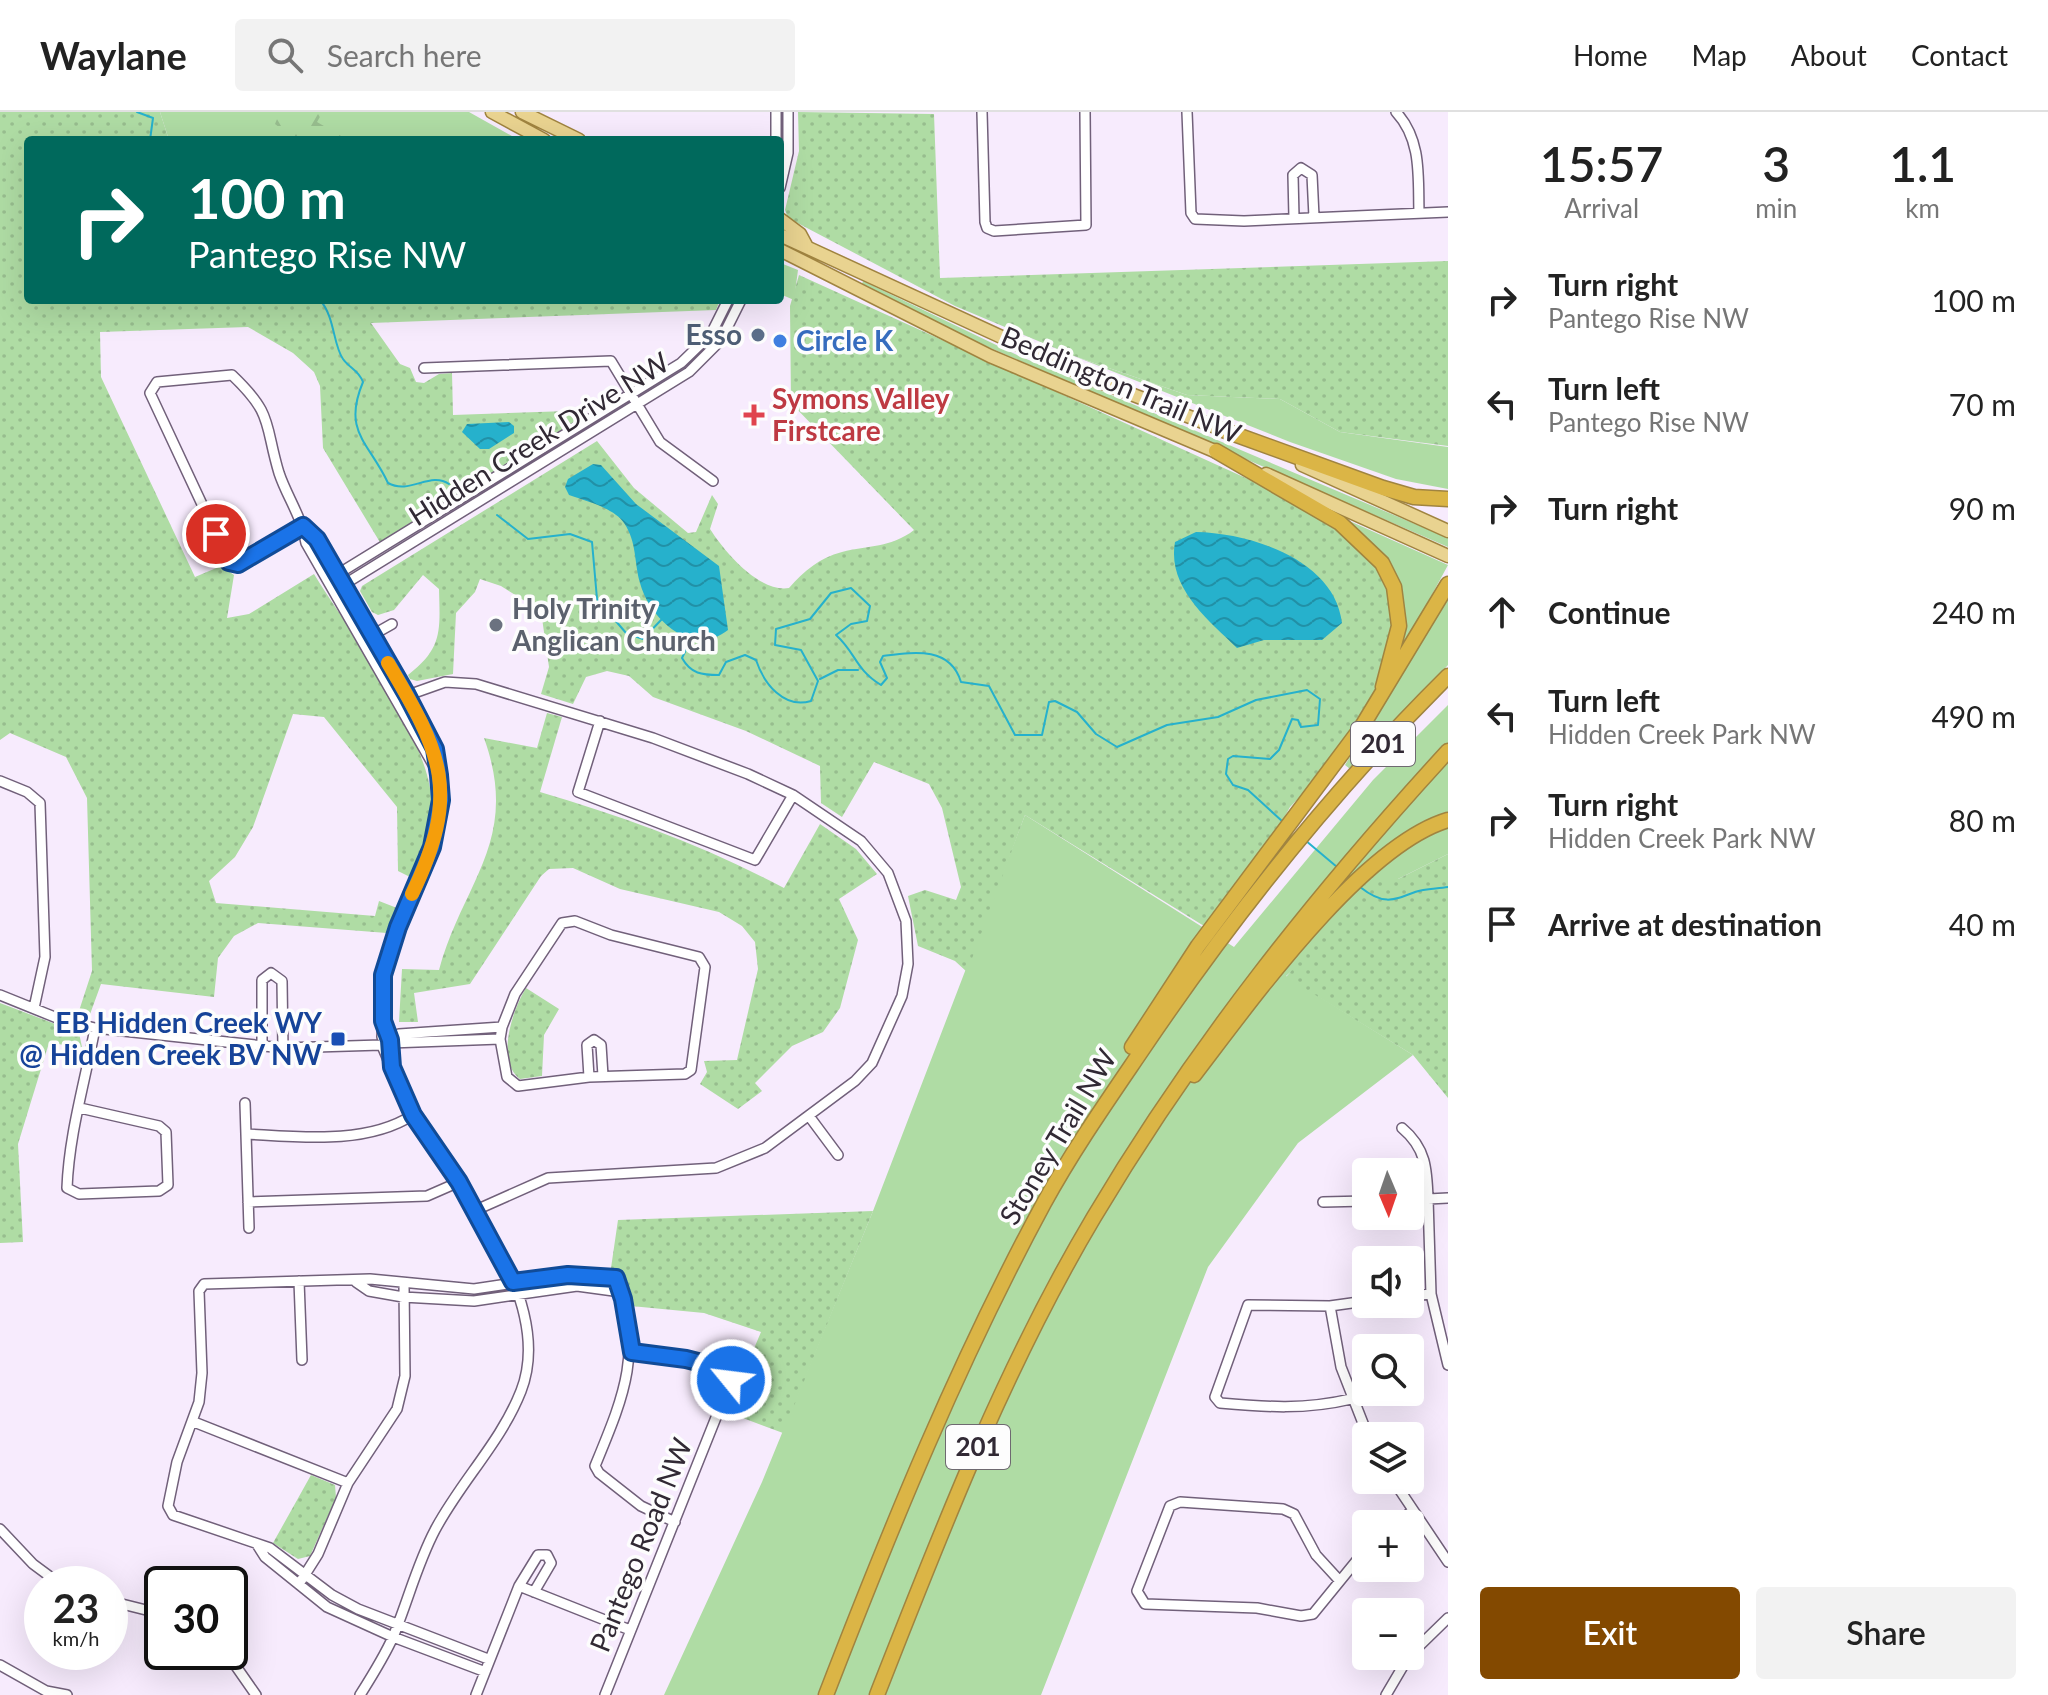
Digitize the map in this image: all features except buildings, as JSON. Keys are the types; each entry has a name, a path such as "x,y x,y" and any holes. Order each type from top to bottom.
{"highway":[{"path":"1223,430 1383,488 1414,497 1448,499"},
{"path":"1216,451 1340,523 1382,563 1394,587 1399,626 1382,696"},
{"path":"1062,1173 1085,1120 1198,946 1382,696 1448,584"},
{"name":"Stoney Trail NW","path":"826,1695 940,1411 1062,1173 1178,997 1283,860 1320,814 1448,676"},
{"name":"201","path":"877,1695 989,1420 1099,1209 1194,1059 1324,891 1448,751"},
{"path":"1099,1209 1204,1062 1338,900 1373,865 1405,840 1448,820"}],"main road":[{"path":"492,112 537,136"},
{"path":"522,112 571,136"},
{"path":"784,222 800,234 807,247"},
{"name":"Beddington Trail NW","path":"784,237 1095,380 1223,430 1448,531"},
{"name":"Beddington Trail NW","path":"784,252 990,356 1216,451 1448,556"}],"street":[{"path":"776,112 776,136"},
{"path":"784,170 788,153 788,112"},
{"path":"982,112 985,222 987,228 994,231 1086,225 1085,112"},
{"path":"1187,112 1191,213 1195,219 1448,212"},
{"path":"1396,112 1405,122 1418,155 1419,213"},
{"path":"1294,218 1293,175 1301,168 1312,175 1314,217"},
{"name":"Hidden Creek Drive NW","path":"328,580 630,395 699,349 711,334 726,304"},
{"name":"Hidden Creek Drive NW","path":"340,587 636,406 707,357 721,340 739,304"},
{"path":"699,349 707,357"},
{"path":"424,368 611,361 660,442 713,481"},
{"path":"303,526 238,564 229,562 150,393 157,382 232,375 253,395 271,426 279,474 303,526 306,543 328,580 340,587"},
{"path":"554,441 561,451"},
{"path":"303,526 317,539 338,574 340,587 402,697 439,775 439,823 383,975 385,1041 392,1067 413,1115 476,1210 513,1282 528,1323 528,1367 523,1387 506,1424 435,1529 393,1637 360,1695"},
{"path":"367,638 392,624"},
{"path":"402,697 445,682 463,682 600,721 748,774 793,795 845,830 875,855 900,901 908,937 902,996 886,1039 872,1063 855,1081 765,1148 716,1168 548,1178 476,1210"},
{"path":"600,721 578,792 755,860 793,795"},
{"path":"0,781 27,792 40,803 45,957 34,1008"},
{"path":"575,921 625,939 699,957 705,967 691,1070 685,1074 589,1077 518,1086 507,1077 500,1039 515,994 562,923 575,921"},
{"path":"262,1045 262,980 271,973 282,981 283,1048"},
{"path":"0,995 95,1028 283,1048 361,1046 385,1041 500,1039"},
{"path":"385,1041 399,1034 502,1027"},
{"path":"80,1108 159,1126 166,1132 168,1185 159,1191 79,1194 67,1188 69,1144 80,1108 95,1028"},
{"path":"589,1077 587,1045 594,1040 601,1045 603,1076"},
{"path":"245,1103 249,1228"},
{"path":"247,1134 306,1137 366,1133 400,1124 413,1115"},
{"path":"809,1116 838,1155"},
{"path":"1402,1128 1415,1139 1426,1162 1431,1294 1434,1320 1448,1365"},
{"path":"248,1202 427,1196 459,1182"},
{"path":"1424,1199 1448,1198"},
{"path":"1323,1202 1352,1201"},
{"path":"485,1665 398,1624 358,1609 270,1548 173,1515 168,1506 177,1462 194,1422 202,1373 199,1291 204,1284 356,1282 370,1279 404,1285 474,1289 568,1275 609,1275 616,1278 632,1352 618,1409 595,1466 599,1473 641,1506 675,1522"},
{"path":"299,1281 302,1360"},
{"path":"356,1282 369,1291 403,1297 474,1301 577,1286 621,1292"},
{"path":"299,1584 348,1483 397,1409 405,1376 404,1285"},
{"path":"1424,1295 1431,1294"},
{"path":"1351,1399 1318,1407 1284,1409 1220,1403 1215,1397 1248,1305 1330,1306 1352,1303"},
{"path":"1330,1306 1351,1399 1362,1422"},
{"name":"Pantego Road NW","path":"605,1695 731,1380 729,1370 686,1359 632,1352"},
{"path":"194,1422 348,1483"},
{"path":"1338,1579 1316,1555 1294,1514 1283,1509 1180,1502 1170,1506 1137,1591 1145,1604 1257,1608 1301,1616 1313,1614 1352,1564"},
{"path":"0,1530 36,1566"},
{"path":"1424,1530 1448,1562"},
{"path":"0,1547 9,1539"},
{"path":"258,1546 265,1557 327,1607 393,1637 485,1665"},
{"path":"476,1695 485,1665 519,1586 538,1555 547,1555 551,1563 534,1592"},
{"path":"519,1586 630,1630"},
{"path":"1424,1642 1448,1618"},
{"path":"0,1665 46,1693 67,1695"},
{"path":"239,1670 256,1695"},
{"path":"1386,1695 1401,1670"}],"green space":[{"path":"0,112 160,112 168,136 24,136 24,304 718,304 716,310 371,323 400,364 410,368 416,382 424,383 439,374 452,373 453,415 568,411 576,423 381,544 323,448 320,386 314,372 293,353 248,327 100,332 101,377 195,577 221,566 234,575 227,618 249,614 314,574 387,688 419,751 428,781 432,808 430,826 410,877 398,871 397,807 324,717 293,714 253,827 235,857 209,881 216,903 375,916 379,901 397,908 387,933 258,923 234,936 218,958 214,997 101,984 89,1017 78,1014 92,971 87,798 66,757 10,733 0,740"},
{"path":"160,112 469,112 512,136 168,136"},
{"path":"280,112 332,112 321,115 317,122 341,136 286,136 275,124"},
{"path":"798,112 934,114 940,278 1448,261 1448,446 1340,432 1280,399 1187,395 1074,356 955,306 788,218 785,210 799,151"},
{"path":"784,264 798,270 794,300 784,296"},
{"path":"799,275 1259,484 1336,527 1367,552 1385,579 1394,619 1383,672 1373,694 1322,774 1290,807 1273,838 1204,926 1025,815 967,972 955,961 918,946 908,896 925,890 956,900 961,887 942,808 929,784 874,762 842,817 821,803 820,766 746,731 653,697 629,676 607,671 586,677 573,704 541,694 549,667 541,611 501,586 480,579 475,592 456,613 453,674 417,681 410,679 408,675 428,656 437,638 439,589 423,575 394,610 378,615 372,612 360,591 362,586 597,441 634,488 688,533 696,532 712,495 718,504 710,529 716,538 744,569 778,588 789,588 806,571 826,558 888,543 914,530 791,403 790,306"},
{"path":"863,281 1017,355 1448,538 1448,547 963,336 862,284"},
{"path":"1074,356 1187,395 1280,399 1340,432 1448,447 1448,489 1396,479 1290,442"},
{"path":"1345,519 1448,565 1404,646 1401,646"},
{"path":"1448,597 1448,665 1350,769 1345,765"},
{"path":"1448,705 1448,854 1398,879 1286,976 1413,1055 1298,1143 1208,1267 1041,1695 664,1695 762,1482 873,1211 1025,815 1234,947 1373,780"},
{"path":"547,713 562,717 540,792 664,834 784,888 820,824 856,849 877,874 839,899 858,940 840,1008 823,1032 792,1046 755,1083 762,1091 738,1109 700,1084 707,1072 704,1061 737,1060 758,969 755,942 742,926 719,912 620,889 573,868 549,869 541,876 470,984 414,993 418,1022 399,1022 402,969 439,970 492,833 496,805 494,774 484,738 537,748"},
{"path":"1448,854 1448,1098 1413,1055 1286,977 1372,877 1398,879"},
{"path":"526,988 559,1009 544,1035 542,1076 520,1079 513,1070 507,1047 516,1008"},
{"path":"0,1003 79,1033 82,1047 49,1043 18,1144 23,1242 0,1243"},
{"path":"873,1211 783,1433 727,1412 761,1332 704,1313 631,1306 626,1279 611,1268 618,1220"},
{"path":"311,1475 335,1485 336,1498 310,1556 298,1559 273,1543"}],"water":[{"path":"509,422 514,426 514,433 489,449 480,449 462,432 467,424"},
{"path":"593,464 601,465 636,504 719,566 728,630 715,638 701,640 687,637 663,622 653,610 640,583 633,545 624,523 607,509 569,495 565,487 568,479"},
{"path":"1196,532 1241,538 1287,554 1324,582 1336,601 1342,623 1322,640 1264,640 1237,648 1202,614 1183,588 1177,573 1175,542"}],"waterway":[{"path":"137,112 153,118 151,136"},
{"path":"323,304 329,314 340,353 363,382 355,413 357,425 360,436 388,483 404,486 435,480 449,484"},
{"path":"497,515 528,539 570,534 592,542 597,599 626,633 643,639 662,619"},
{"path":"690,641 682,658 693,670 719,675 726,662 745,655 756,660 764,678 784,698 801,703 811,701 818,681 801,650 775,645 776,629 810,619 831,593 851,588 870,606 867,621 851,624 836,635 866,673 881,685 887,678 880,662 883,656 930,654 949,662 961,682 989,686 1015,735 1042,735 1049,702 1055,701 1077,712 1096,734 1117,747 1167,725 1218,717 1256,700 1307,690 1320,699 1318,725 1301,727 1298,720 1292,719 1279,750 1270,759 1233,756 1228,759 1226,774 1233,785 1248,790 1282,821"},
{"path":"820,679 838,670 858,670"},
{"path":"1305,840 1337,867"},
{"path":"1360,887 1375,897 1388,900 1448,887"}],"slow traffic":[{"path":"388,663 435,749 439,775 439,823 412,894"}],"place":[{"name":"Esso","path":"758,335"},
{"name":"Circle K","path":"780,341"},
{"name":"Symons Valley Firstcare","path":"754,415"},
{"name":"Holy Trinity Anglican Church","path":"496,625"},
{"name":"EB Hidden Creek WY @ Hidden Creek BV NW","path":"338,1039"}],"route":[{"path":"216,534 229,562 238,564 303,526 317,539 435,749 441,800 439,823 390,950 383,975 383,1021 390,1040 392,1067 400,1089 413,1115 476,1210 513,1282 568,1275 609,1275 616,1278 623,1299 632,1352 686,1359 729,1370 731,1380"}]}
